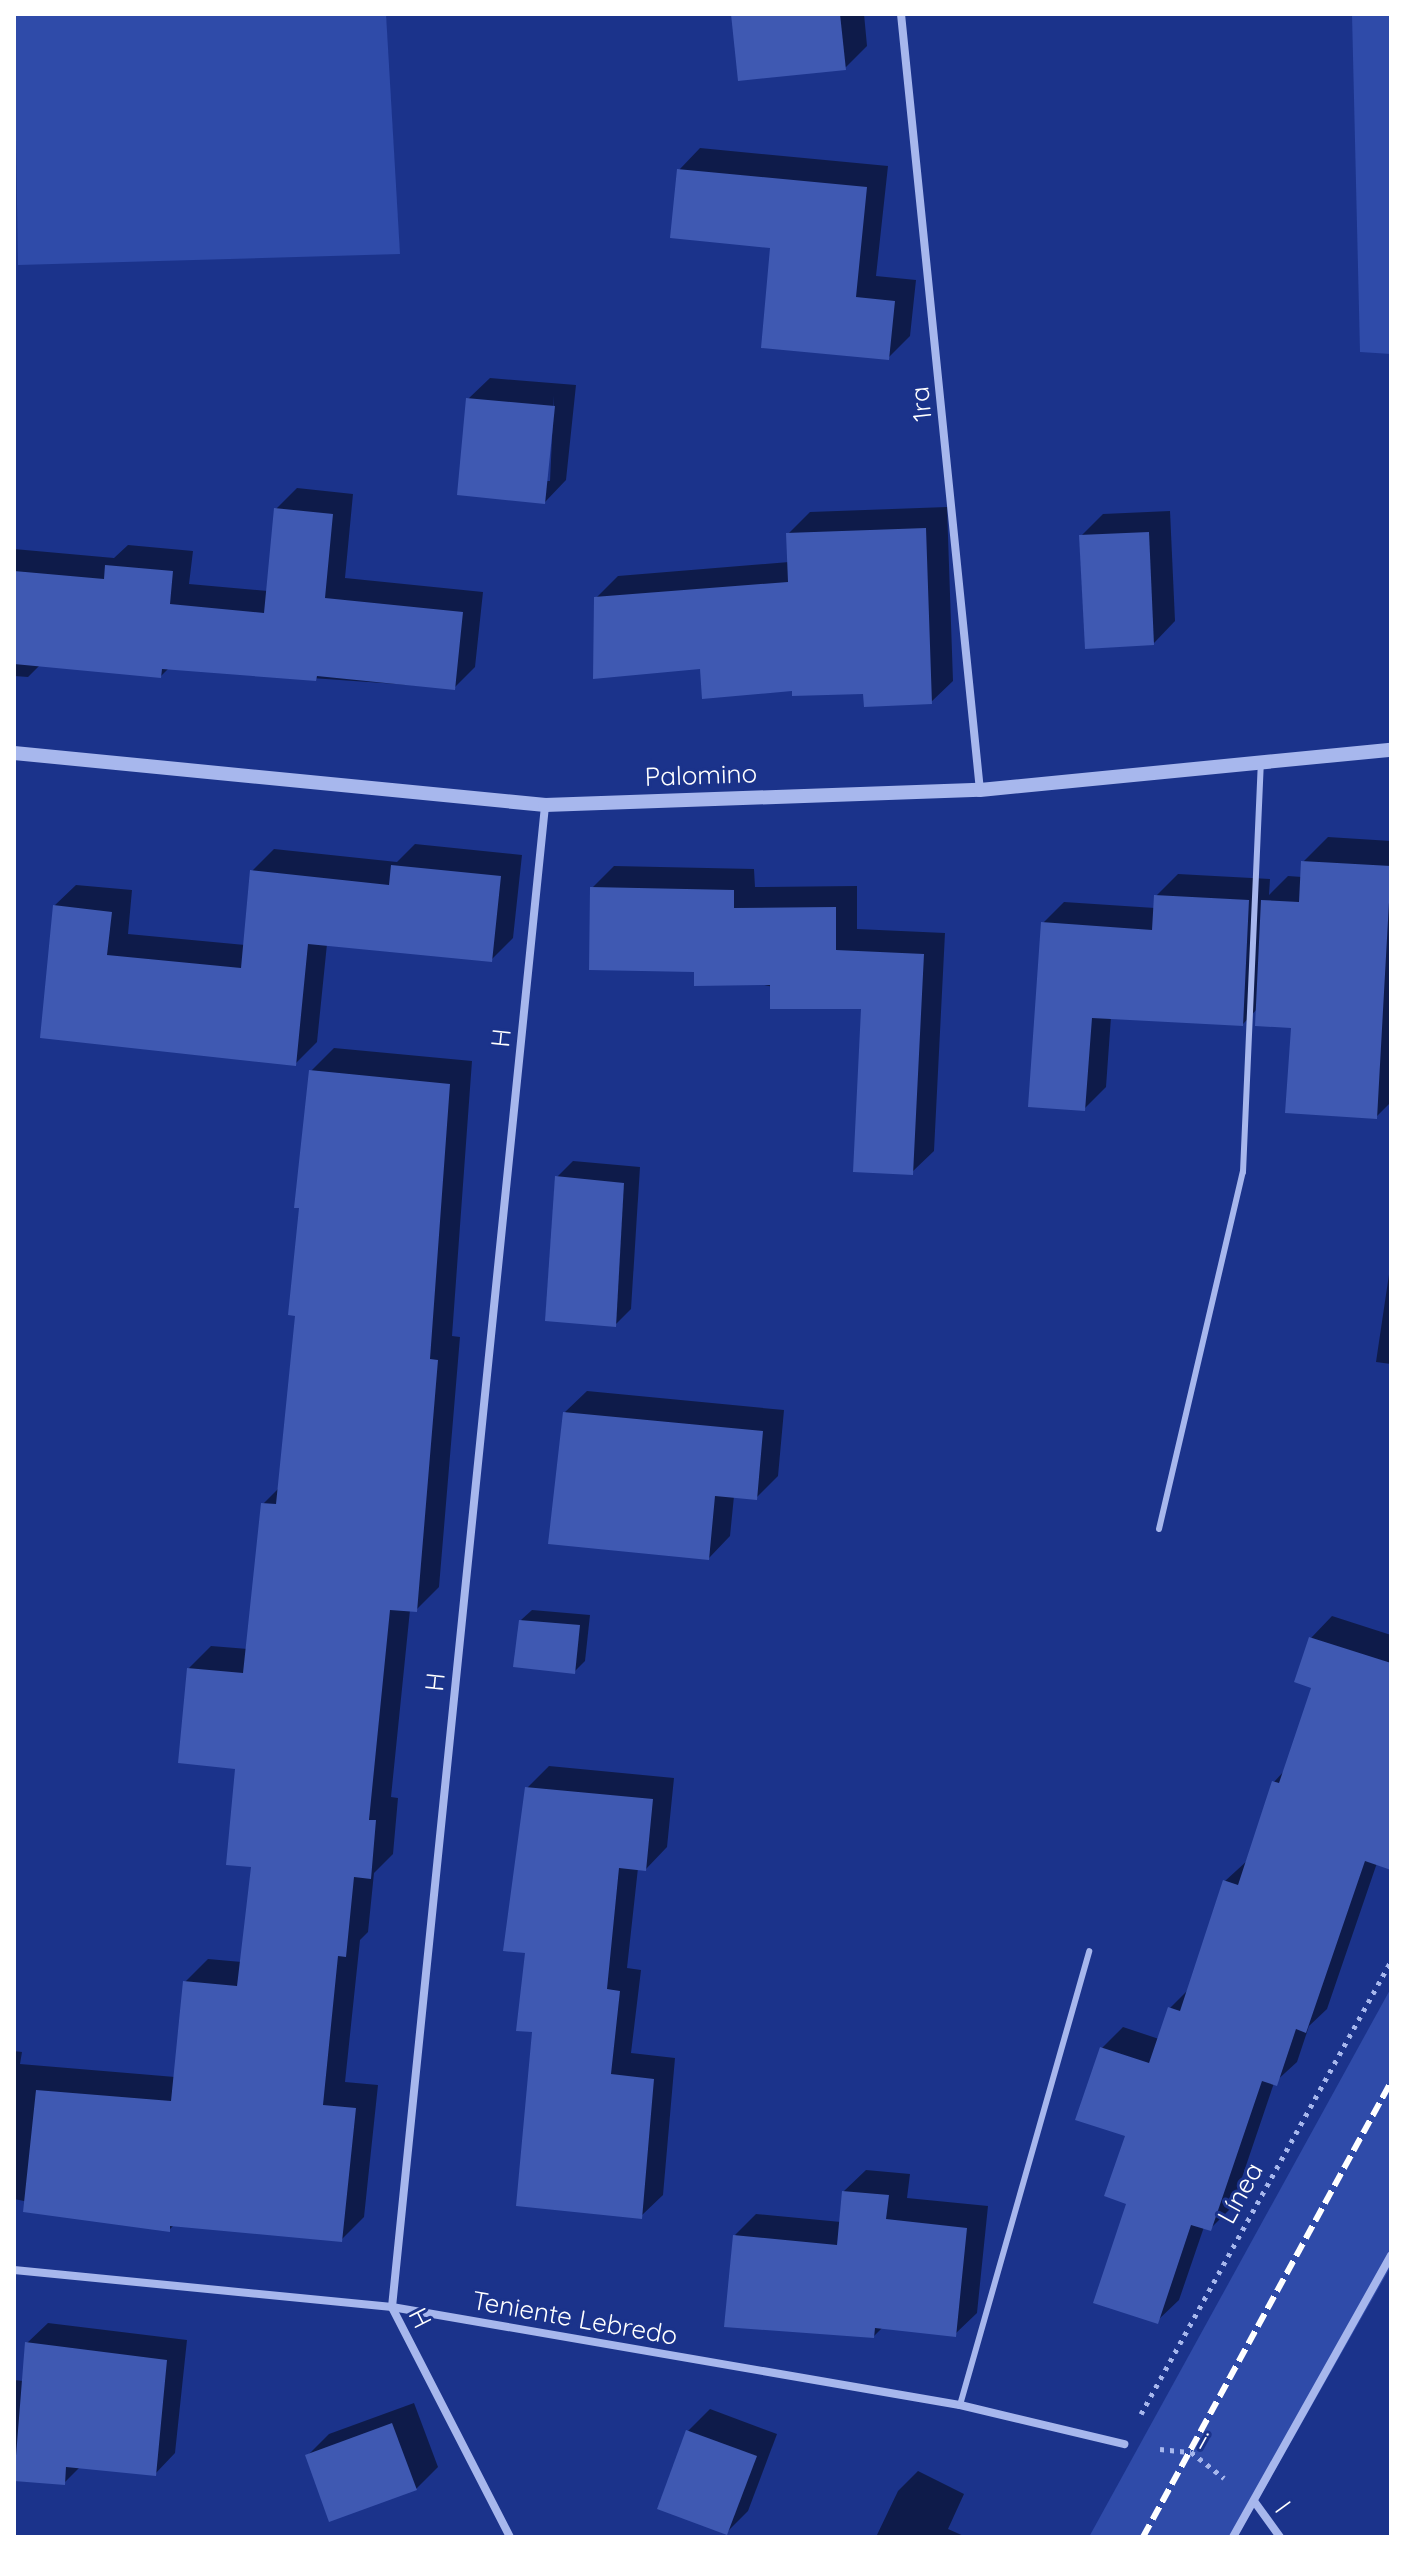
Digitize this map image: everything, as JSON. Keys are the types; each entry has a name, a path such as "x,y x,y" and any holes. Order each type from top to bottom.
{"street":[{"name":"1ra","path":"901,14 980,790"},
{"name":"Palomino","path":"14,753 545,805 980,790 1391,750"},
{"name":"H","path":"510,2537 392,2307 545,805"},
{"path":"1233,2537 1391,2255"},
{"name":"Teniente Lebredo","path":"14,2270 392,2307 960,2405 1124,2444"},
{"name":"I","path":"1254,2501 1280,2537"}],"lane":[{"path":"1159,1529 1243,1172 1261,763"},
{"path":"960,2405 1089,1951"}],"path":[{"name":"Línea","path":"1124,2444 1391,1961"},
{"name":"i","path":"1124,2444 1191,2452 1254,2501"}],"shaded area":[{"path":"14,14 386,14 400,254 18,265"},
{"path":"1352,14 1391,14 1391,354 1360,352"},
{"path":"1391,1988 1391,2266 1237,2537 1089,2537"}],"building":[{"path":"731,14 840,14 846,70 738,81"},
{"path":"677,169 867,187 856,297 895,301 889,360 761,348 770,248 670,238"},
{"path":"466,398 555,406 545,504 457,495"},
{"path":"274,508 333,514 325,598 463,612 455,690 317,676 316,681 162,669 161,678 14,664 14,571 104,579 105,565 173,571 170,604 264,613"},
{"path":"926,528 932,704 864,707 863,694 792,696 792,691 702,699 700,669 593,679 594,597 788,582 786,533"},
{"path":"1149,532 1154,645 1085,649 1079,535"},
{"path":"1301,861 1391,866 1377,1119 1285,1113 1291,1028 1255,1026 1261,900 1299,902"},
{"path":"391,865 501,876 492,962 308,944 296,1066 40,1038 53,905 112,912 107,955 241,968 250,870 389,885"},
{"path":"590,887 734,890 734,908 836,907 836,950 924,954 913,1175 853,1172 861,1009 770,1009 770,985 694,986 694,972 589,970"},
{"path":"1154,895 1249,900 1243,1026 1092,1018 1085,1111 1028,1107 1041,922 1152,930"},
{"path":"309,1070 450,1084 430,1359 438,1360 417,1612 390,1610 369,1820 376,1820 371,1879 354,1877 346,1957 338,1956 323,2105 356,2108 342,2242 170,2226 170,2232 23,2212 36,2090 171,2101 183,1981 237,1986 251,1867 226,1865 235,1769 178,1763 187,1668 243,1673 261,1503 276,1504 295,1316 288,1315 299,1208 294,1208"},
{"path":"555,1176 624,1183 616,1327 545,1321"},
{"path":"563,1412 763,1431 757,1500 715,1496 709,1560 548,1544"},
{"path":"519,1620 580,1625 575,1674 513,1667"},
{"path":"1309,1637 1391,1663 1391,1870 1365,1861 1306,2033 1296,2029 1277,2086 1262,2081 1211,2231 1191,2225 1158,2324 1093,2303 1126,2204 1104,2196 1125,2136 1075,2120 1100,2047 1149,2063 1168,2007 1180,2011 1223,1880 1238,1885 1272,1781 1279,1783 1311,1688 1294,1682"},
{"path":"525,1787 653,1799 646,1871 619,1868 607,1989 620,1991 611,2074 654,2079 642,2219 516,2206 532,2032 516,2031 525,1953 503,1951"},
{"path":"842,2191 889,2195 886,2219 967,2228 956,2337 875,2328 874,2338 724,2327 733,2235 837,2245"},
{"path":"25,2342 167,2360 156,2476 66,2467 65,2485 14,2481"},
{"path":"392,2423 417,2490 329,2522 305,2455"},
{"path":"686,2430 757,2456 727,2535 657,2509"}],"railway":[{"path":"1143,2537 1391,2082"}]}
